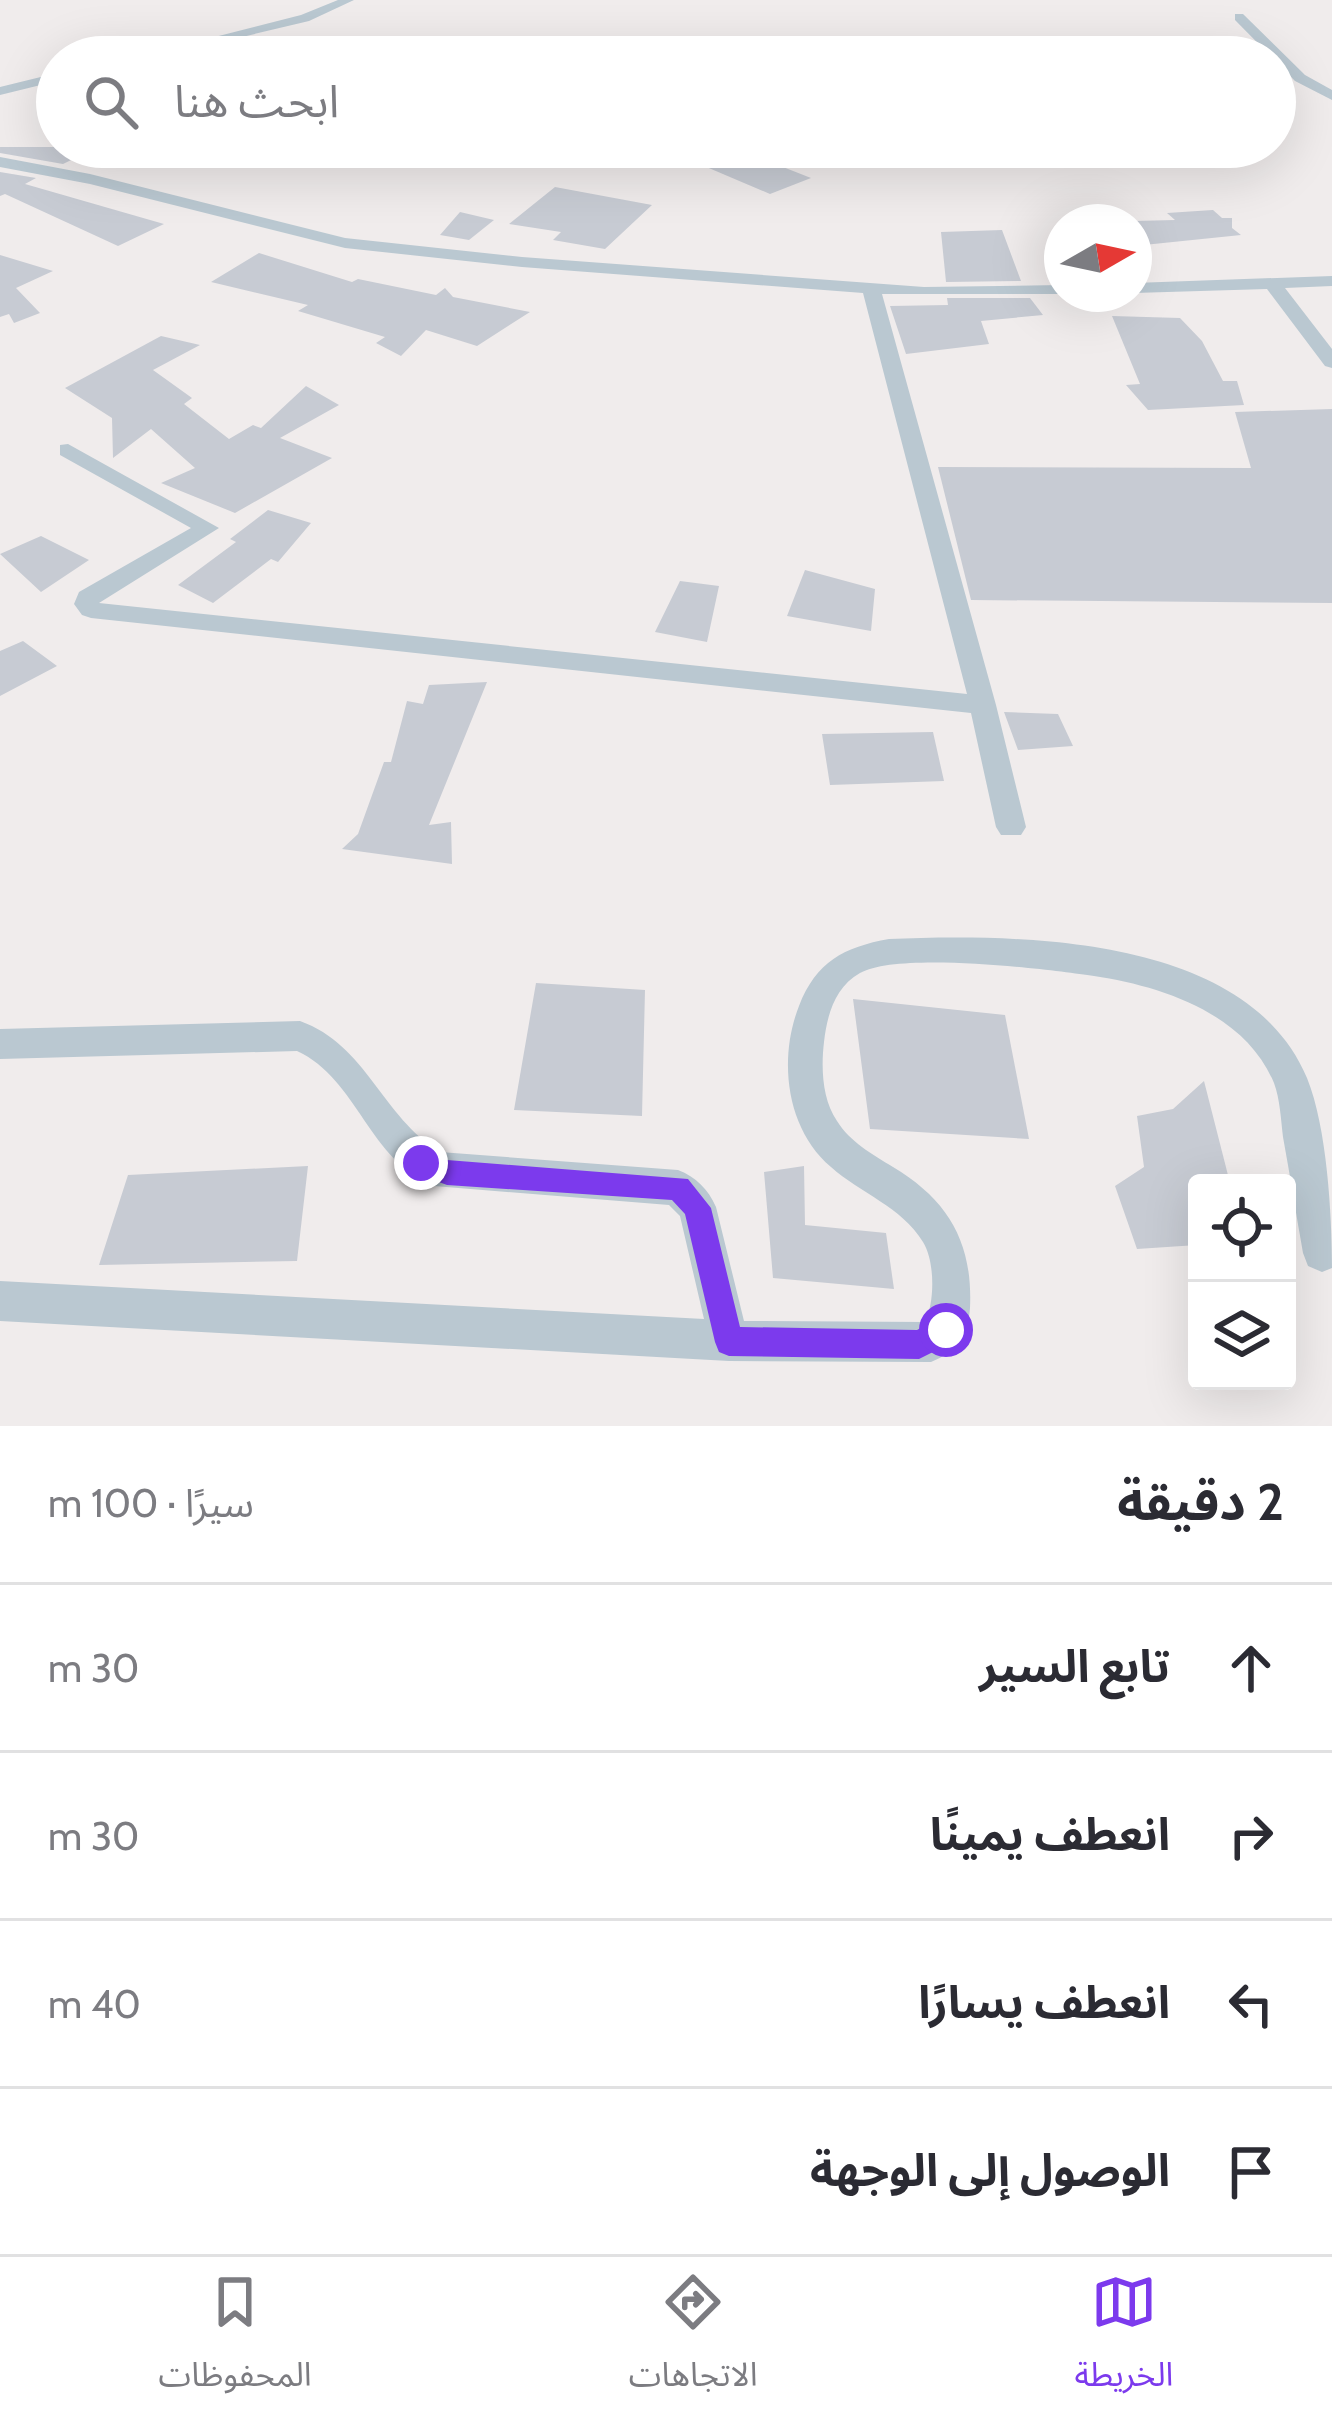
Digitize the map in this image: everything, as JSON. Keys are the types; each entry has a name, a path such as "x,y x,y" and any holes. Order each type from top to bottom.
{"street":[{"path":"230,36 305,18 348,0"},
{"path":"1239,17 1258,36"},
{"path":"1296,74 1332,96"},
{"path":"0,91 36,82"},
{"path":"0,163 90,179 345,243 522,262 871,288 1044,290"},
{"path":"1152,287 1332,281"},
{"path":"1272,284 1332,362"},
{"path":"871,288 1011,827"},
{"path":"68,450 208,528 88,597 91,610 983,705"},
{"path":"0,1301 729,1342 919,1345 946,1330 949,1254 941,1234 928,1216 824,1138 809,1111 804,1064 822,992 847,964 871,955 945,953 1105,961 1184,982 1220,1004 1281,1059 1292,1083 1322,1253"},
{"path":"0,1043 300,1036 323,1046 404,1148 434,1169 678,1188 698,1208 729,1342"}],"building":[{"path":"0,147 36,147 36,159 0,153"},
{"path":"709,168 786,168 811,178 770,194"},
{"path":"0,172 36,178 25,184 164,224 118,246 5,194 0,196"},
{"path":"555,187 652,205 605,249 553,240 561,232 509,224"},
{"path":"1213,210 1222,218 1232,218 1232,228 1241,235 1152,244 1152,221 1175,220 1167,213"},
{"path":"460,212 494,220 469,240 440,235"},
{"path":"1002,230 1021,281 946,282 941,232"},
{"path":"259,253 352,282 358,279 436,295 445,288 453,297 530,312 477,346 426,330 401,356 376,343 385,337 298,311 308,305 211,282"},
{"path":"0,255 53,271 16,288 40,313 14,323 9,314 0,317"},
{"path":"947,298 1030,298 1043,315 981,321 989,344 906,354 890,306 948,305"},
{"path":"1112,316 1180,318 1202,341 1223,381 1237,381 1244,405 1148,410 1126,385 1140,384"},
{"path":"161,336 200,345 153,370 192,398 184,404 229,439 253,425 261,428 306,386 339,405 280,438 332,458 235,513 161,483 195,468 151,429 113,458 112,418 65,388"},
{"path":"1332,409 1332,603 971,600 938,467 1251,468 1235,412"},
{"path":"268,510 311,523 278,562 271,559 213,603 178,585 236,542 230,539"},
{"path":"41,536 89,560 41,592 0,554"},
{"path":"805,570 875,589 871,631 787,616"},
{"path":"680,581 719,586 707,642 655,632"},
{"path":"23,641 57,666 0,696 0,651"},
{"path":"487,682 429,825 451,822 452,864 342,849 358,834 384,762 391,762 407,701 423,704 429,685"},
{"path":"1004,712 1058,714 1073,746 1018,750"},
{"path":"933,732 944,781 830,785 822,734"},
{"path":"536,983 645,990 642,1116 514,1110"},
{"path":"853,999 1005,1015 1029,1139 870,1129"},
{"path":"1204,1081 1228,1174 1188,1174 1188,1246 1137,1249 1115,1186 1144,1167 1137,1116 1173,1109"},
{"path":"308,1166 297,1261 99,1265 128,1175"},
{"path":"804,1166 805,1225 886,1233 894,1289 773,1278 764,1172"}],"route":[{"path":"421,1163 447,1172 671,1185 687,1193 698,1208 729,1342 919,1345 946,1330"}]}
